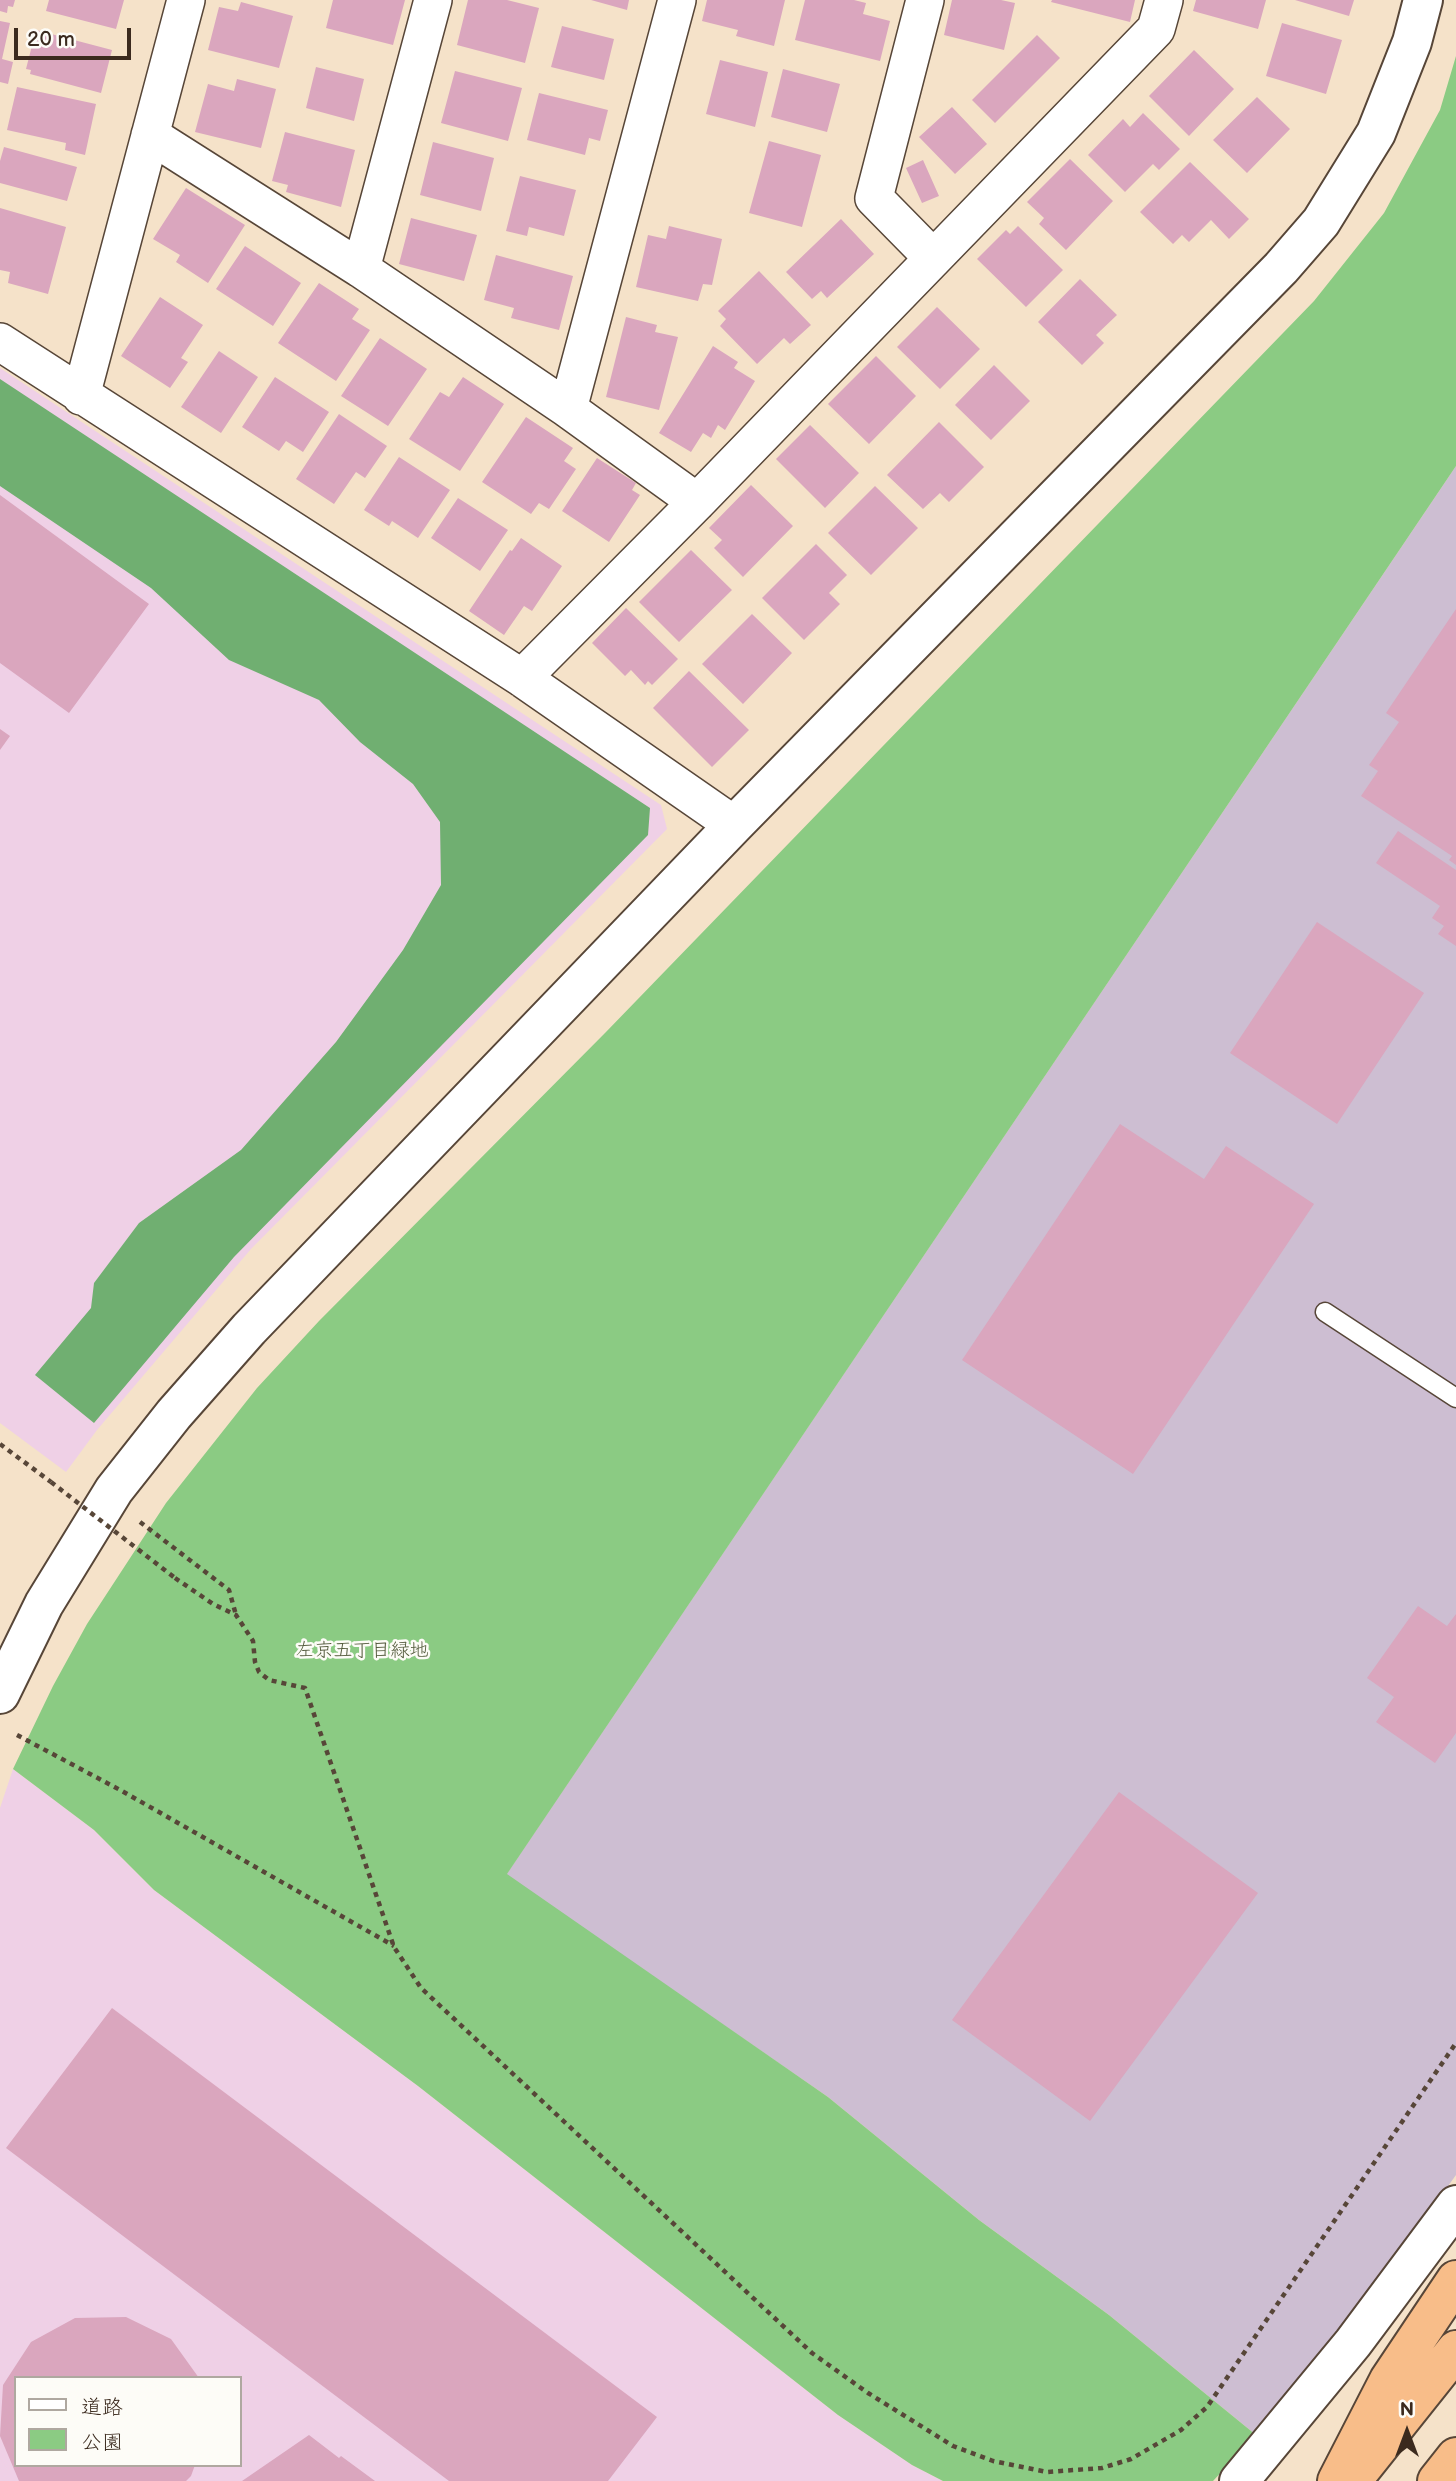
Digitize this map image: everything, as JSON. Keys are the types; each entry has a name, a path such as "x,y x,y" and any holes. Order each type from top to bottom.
{"highway":[{"path":"1337,2481 1389,2380 1456,2280"},
{"path":"1352,2481 1456,2350"},
{"path":"1437,2481 1456,2457"}],"street":[{"path":"81,396 186,0"},
{"path":"361,269 433,0"},
{"path":"568,409 677,0"},
{"path":"925,0 874,198 932,257"},
{"path":"522,678 1157,29 1164,0"},
{"path":"0,1694 44,1604 114,1490 174,1414 249,1329 734,825 1271,278 1321,222 1376,133 1412,42 1423,0"},
{"path":"150,135 361,269 568,409 697,502"},
{"path":"0,342 522,678 734,825"},
{"path":"1239,2481 1353,2343 1456,2205"}],"lane":[{"path":"1325,1312 1456,1398"}],"path":[{"path":"0,1444 175,1578 213,1604 236,1615"},
{"path":"139,1522 229,1590 236,1615 253,1641 255,1662 260,1672 269,1681 305,1688 394,1947 421,1988 812,2353 868,2393 953,2446 993,2461 1047,2472 1102,2468 1131,2459 1181,2430 1206,2407 1456,2043"},
{"path":"17,1735 122,1791 394,1947"}],"shaded area":[{"path":"0,368 661,805 667,829 251,1249 97,1430 66,1472 0,1423"},
{"path":"1456,466 1456,2175 1296,2395 1256,2435 1109,2315 979,2220 828,2097 506,1875"},
{"path":"13,1769 94,1830 154,1890 418,2086 838,2415 912,2465 943,2481 0,2481 0,1808"}],"green space":[{"name":"左京五丁目緑地","path":"1456,56 1456,466 507,1874 828,2097 979,2220 1109,2315 1256,2435 1213,2481 943,2481 912,2465 838,2415 418,2086 154,1890 94,1830 13,1769 53,1686 87,1624 166,1503 257,1388 319,1321 605,1033 1314,301 1384,213 1440,110"},
{"path":"0,379 650,808 648,835 234,1257 94,1423 35,1375 91,1308 94,1283 139,1223 241,1150 336,1042 403,950 441,885 440,822 413,784 360,742 319,700 229,660 151,588 0,486"}],"building":[{"path":"0,0 15,0 13,7 8,6 7,13 0,11"},
{"path":"49,0 124,0 116,29 46,11"},
{"path":"333,0 405,0 393,45 326,28"},
{"path":"468,0 507,0 539,8 525,63 457,45"},
{"path":"591,0 629,0 627,10"},
{"path":"707,0 785,0 774,46 736,36 738,30 702,21"},
{"path":"805,0 854,0 866,3 863,14 890,21 880,61 795,40"},
{"path":"952,0 1001,0 1015,3 1004,50 944,35"},
{"path":"1135,0 1130,22 1051,2"},
{"path":"1196,0 1266,0 1258,29 1193,11"},
{"path":"1295,0 1354,0 1349,16"},
{"path":"241,2 293,16 279,68 208,50 219,7 238,11"},
{"path":"0,21 10,23 2,59 13,62 8,84 0,82"},
{"path":"1282,23 1342,40 1326,94 1266,76"},
{"path":"562,26 614,39 604,80 551,67"},
{"path":"36,30 112,50 101,93 30,74 31,70 26,69"},
{"path":"1037,35 1060,58 995,123 972,100"},
{"path":"1194,50 1234,89 1189,136 1149,96"},
{"path":"720,60 768,72 755,127 706,114"},
{"path":"316,67 364,79 354,121 306,108"},
{"path":"783,69 840,84 827,132 771,117"},
{"path":"455,71 522,88 508,141 441,123"},
{"path":"237,79 276,89 261,148 195,132 208,84 234,91"},
{"path":"17,87 96,104 85,155 65,150 66,143 7,130"},
{"path":"539,93 608,110 600,141 589,138 585,155 527,140"},
{"path":"1257,97 1290,129 1247,173 1213,140"},
{"path":"952,107 987,144 955,174 919,137"},
{"path":"1143,113 1180,149 1159,170 1153,164 1125,192 1088,155 1123,119 1130,127"},
{"path":"285,132 355,150 341,207 286,192 288,185 272,181"},
{"path":"769,141 821,155 802,227 749,213"},
{"path":"433,142 494,158 481,211 420,195"},
{"path":"4,147 77,167 67,201 0,183 0,161"},
{"path":"1070,159 1113,201 1066,250 1039,224 1044,218 1027,202"},
{"path":"923,160 939,196 922,203 906,168"},
{"path":"1190,162 1249,219 1229,239 1211,220 1189,242 1182,235 1173,244 1140,212"},
{"path":"520,176 576,190 564,236 529,227 527,236 506,231"},
{"path":"186,188 245,225 208,283 176,262 180,255 153,239"},
{"path":"0,208 66,227 48,294 8,283 10,272 0,270"},
{"path":"411,218 477,235 464,281 399,264"},
{"path":"841,219 874,254 827,298 821,291 812,299 786,272"},
{"path":"669,226 722,239 712,285 703,284 698,301 636,287 648,235 666,239"},
{"path":"1018,226 1063,270 1026,307 977,259 1006,230 1010,234"},
{"path":"245,246 301,283 273,326 216,289"},
{"path":"496,255 573,276 559,330 511,318 514,308 484,300"},
{"path":"759,271 811,325 790,344 784,338 757,364 720,326 726,319 718,311"},
{"path":"1080,279 1117,315 1096,335 1104,343 1082,365 1038,322"},
{"path":"319,283 359,309 352,319 370,330 336,381 278,343"},
{"path":"160,297 203,325 181,358 188,362 170,388 121,356"},
{"path":"937,307 980,349 940,389 897,347"},
{"path":"626,317 657,325 655,332 678,337 659,410 606,397"},
{"path":"380,338 427,369 388,426 341,396"},
{"path":"713,346 738,362 734,368 755,381 725,430 718,425 711,438 703,433 691,452 659,433"},
{"path":"219,351 258,377 221,433 181,407"},
{"path":"876,356 916,396 869,444 828,404"},
{"path":"994,365 1030,401 991,440 955,405"},
{"path":"275,377 329,412 303,452 286,441 279,451 242,427"},
{"path":"463,377 504,404 460,471 409,439 440,392 449,397"},
{"path":"339,414 387,446 365,478 356,472 334,504 296,479"},
{"path":"526,417 573,448 564,461 576,469 549,509 539,503 531,514 482,482"},
{"path":"939,422 984,467 949,502 940,493 923,509 887,475"},
{"path":"810,425 859,473 825,508 776,459"},
{"path":"399,457 450,490 418,538 392,521 389,526 364,510"},
{"path":"597,458 636,483 632,490 640,495 609,542 562,511"},
{"path":"751,485 793,526 743,577 714,548 722,540 709,528"},
{"path":"875,486 918,528 871,575 828,533"},
{"path":"0,495 149,604 69,713 0,663"},
{"path":"458,498 508,530 480,571 431,538"},
{"path":"521,538 562,566 532,611 524,606 504,635 469,611"},
{"path":"816,544 847,575 829,593 840,604 804,640 762,598"},
{"path":"691,550 732,590 679,642 639,602"},
{"path":"626,608 678,659 652,685 648,681 645,685 631,670 625,676 592,643"},
{"path":"1456,609 1456,865 1449,860 1452,856 1361,796 1378,771 1369,765 1399,722 1386,713"},
{"path":"752,614 792,653 743,704 702,664"},
{"path":"689,671 749,730 712,767 653,708"},
{"path":"0,729 10,736 0,750"},
{"path":"1398,831 1456,870 1456,946 1438,934 1444,926 1432,918 1440,906 1376,863"},
{"path":"1317,922 1424,993 1337,1124 1230,1053"},
{"path":"1120,1124 1204,1179 1226,1146 1314,1204 1133,1474 962,1360"},
{"path":"1418,1606 1447,1626 1456,1614 1456,1733 1435,1763 1376,1722 1394,1697 1367,1678"},
{"path":"1119,1792 1258,1893 1090,2121 952,2020"},
{"path":"112,2008 657,2417 608,2481 449,2481 6,2148"},
{"path":"126,2317 171,2339 198,2376 14,2376 14,2467 194,2467 186,2481 19,2481 0,2436 3,2385 31,2342 75,2318"},
{"path":"309,2435 375,2481 242,2481"}]}
